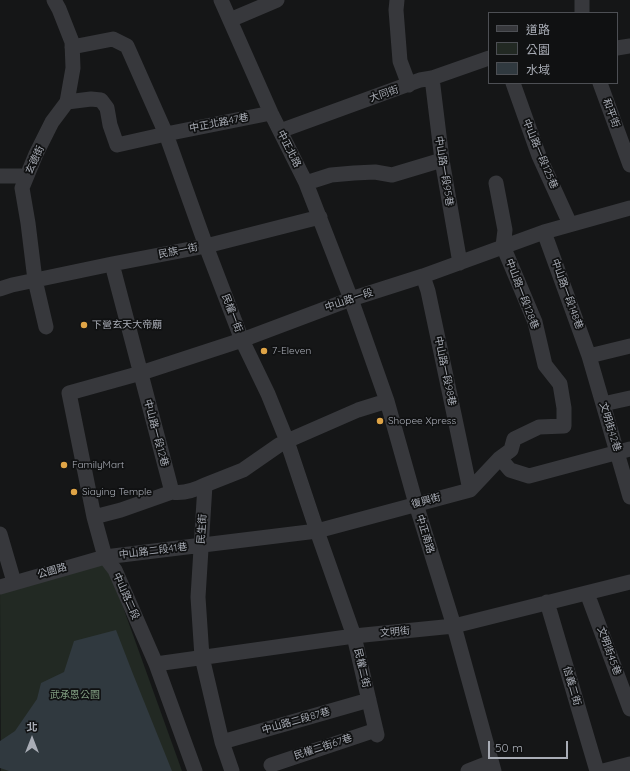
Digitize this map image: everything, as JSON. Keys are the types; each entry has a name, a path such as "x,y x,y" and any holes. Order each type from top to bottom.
{"street":[{"name":"玄德街","path":"46,327 35,280 22,188 36,154 52,122 67,102 73,68 72,42 54,0"},
{"name":"中正北路","path":"221,0 271,113 306,183 351,299"},
{"path":"230,20 277,0"},
{"path":"397,0 396,10 400,61 409,85"},
{"path":"582,0 582,12"},
{"name":"民權一街","path":"72,47 113,39 127,46 166,134 206,246 242,340 268,394 287,441 354,636"},
{"path":"618,48 630,46"},
{"name":"大同街","path":"280,130 420,80 432,78 488,58"},
{"name":"中山路一段95巷","path":"432,78 442,160 460,263"},
{"name":"中山路一段125巷","path":"513,84 539,156 570,224"},
{"name":"和平街","path":"600,84 630,165"},
{"name":"中正北路47巷","path":"67,102 91,99 101,100 107,108 110,125 117,145 271,113"},
{"path":"306,183 331,175 375,172 392,175 442,160"},
{"path":"0,176 21,176 26,178"},
{"path":"496,184 505,230 503,246"},
{"name":"中山路一段","path":"69,393 141,373 242,340 351,299 423,276 544,232 630,208"},
{"name":"民族一街","path":"0,289 35,280 206,246 320,217"},
{"name":"中山路一段148巷","path":"544,232 589,356"},
{"name":"中山路一段128巷","path":"500,458 511,450 514,439 539,427 564,426 564,408 560,384 545,365 535,322 503,246"},
{"name":"中山路一段12巷","path":"112,264 172,492"},
{"name":"中山路一段98巷","path":"423,276 428,290 470,490"},
{"name":"中正南路","path":"351,299 387,401 416,504 454,626 492,766"},
{"path":"589,356 630,346"},
{"name":"文明街42巷","path":"589,356 603,404 624,450 630,498"},
{"name":"中山路二段","path":"69,393 94,517 105,557 115,570 156,664 194,771"},
{"path":"603,404 630,398"},
{"path":"94,517 120,510 172,492 180,494 198,488 243,470 287,441 358,410 387,401"},
{"path":"470,490 500,458 510,470 530,476 624,450"},
{"name":"民生街","path":"206,484 198,597 202,657 222,742 232,771"},
{"name":"復興街","path":"201,545 317,531 470,490"},
{"path":"0,534 7,584"},
{"name":"中山路二段41巷","path":"105,557 201,545"},
{"name":"公園路","path":"7,584 105,557"},
{"name":"文明街","path":"156,664 354,636 454,626 630,582"},
{"name":"文明街45巷","path":"587,593 630,709"},
{"name":"信義二街","path":"547,602 597,771"},
{"name":"民權二街","path":"354,636 377,732"},
{"name":"中山路二段87巷","path":"222,742 369,700"},
{"name":"民權二街67巷","path":"271,765 377,732"},
{"path":"603,771 630,764"},
{"path":"468,771 492,766"}],"green space":[{"name":"武承恩公園","path":"105,557 182,771 1,771 0,587"}],"water":[{"path":"116,630 172,771 9,771 0,768 0,741 15,731 37,699 41,683 64,672 74,641"}],"place":[{"name":"下營玄天大帝廟","path":"84,325"},
{"name":"7-Eleven","path":"264,351"},
{"name":"Shopee Xpress","path":"380,421"},
{"name":"FamilyMart","path":"64,465"},
{"name":"Siaying Temple","path":"74,492"}]}
